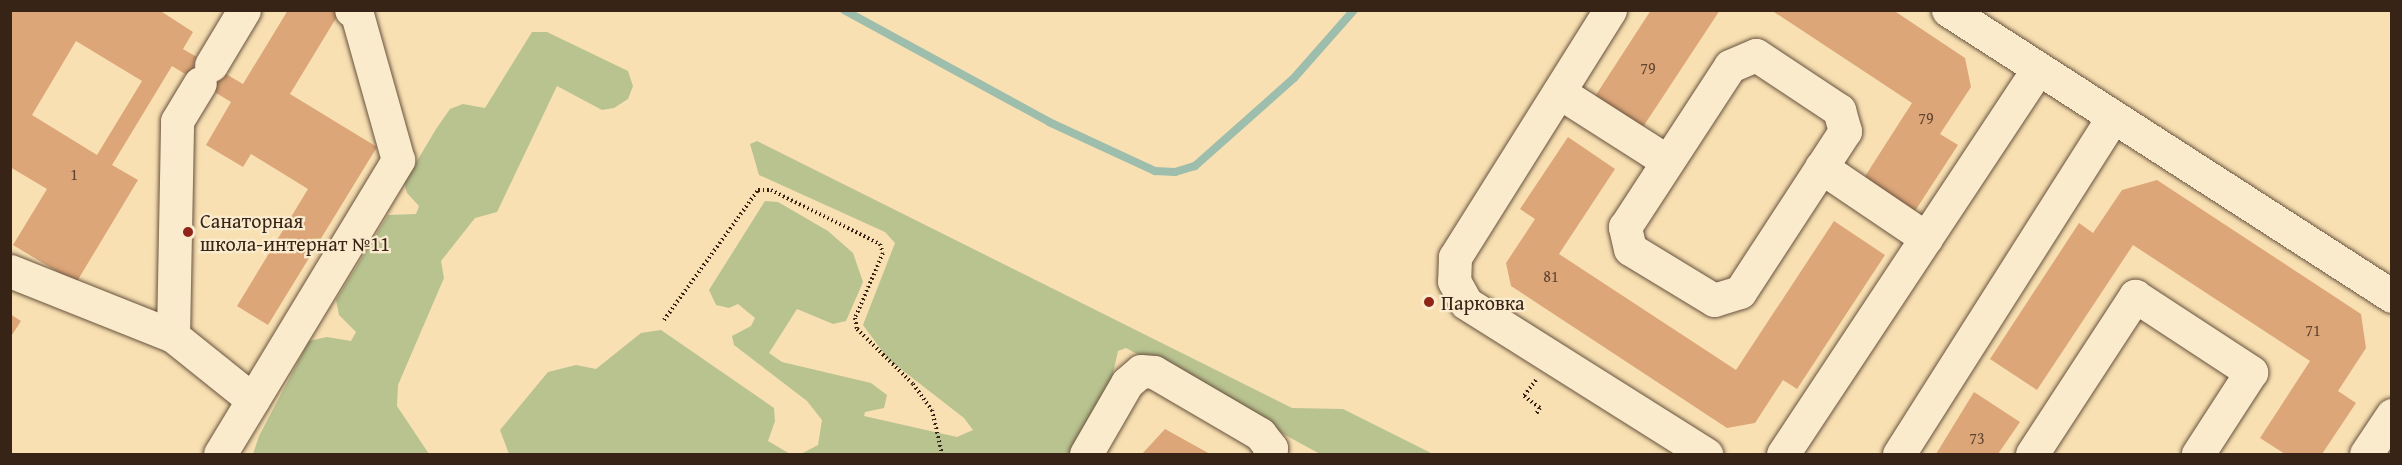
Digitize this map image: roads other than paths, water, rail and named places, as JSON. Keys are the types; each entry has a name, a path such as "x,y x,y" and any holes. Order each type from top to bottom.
{"lane":[{"path":"172,336 177,121 244,10"},
{"path":"220,454 398,160 357,14 351,10"},
{"path":"1610,10 1455,257 1454,281 1467,303 1706,454"},
{"path":"1948,10 2391,296"},
{"path":"1756,55 1839,110 1845,131 1821,167 1740,292 1714,300 1630,249 1624,227 1730,66 1756,55"},
{"path":"1783,454 2038,69"},
{"path":"1559,92 1667,161"},
{"path":"1899,454 2113,117"},
{"path":"1821,167 1926,238"},
{"path":"10,271 172,336 253,400"},
{"path":"2031,454 2135,296 2252,372 2204,452"},
{"path":"1086,454 1127,382 1141,371 1154,372 1260,434 1271,448 1269,454"},
{"path":"2366,454 2391,414"}],"waterway":[{"path":"844,10 1049,122 1155,171 1175,172 1195,166 1294,78 1354,10"}],"place":[{"name":"Санаторная школа-интернат №11","path":"188,232"},
{"name":"Парковка","path":"1429,302"}]}
